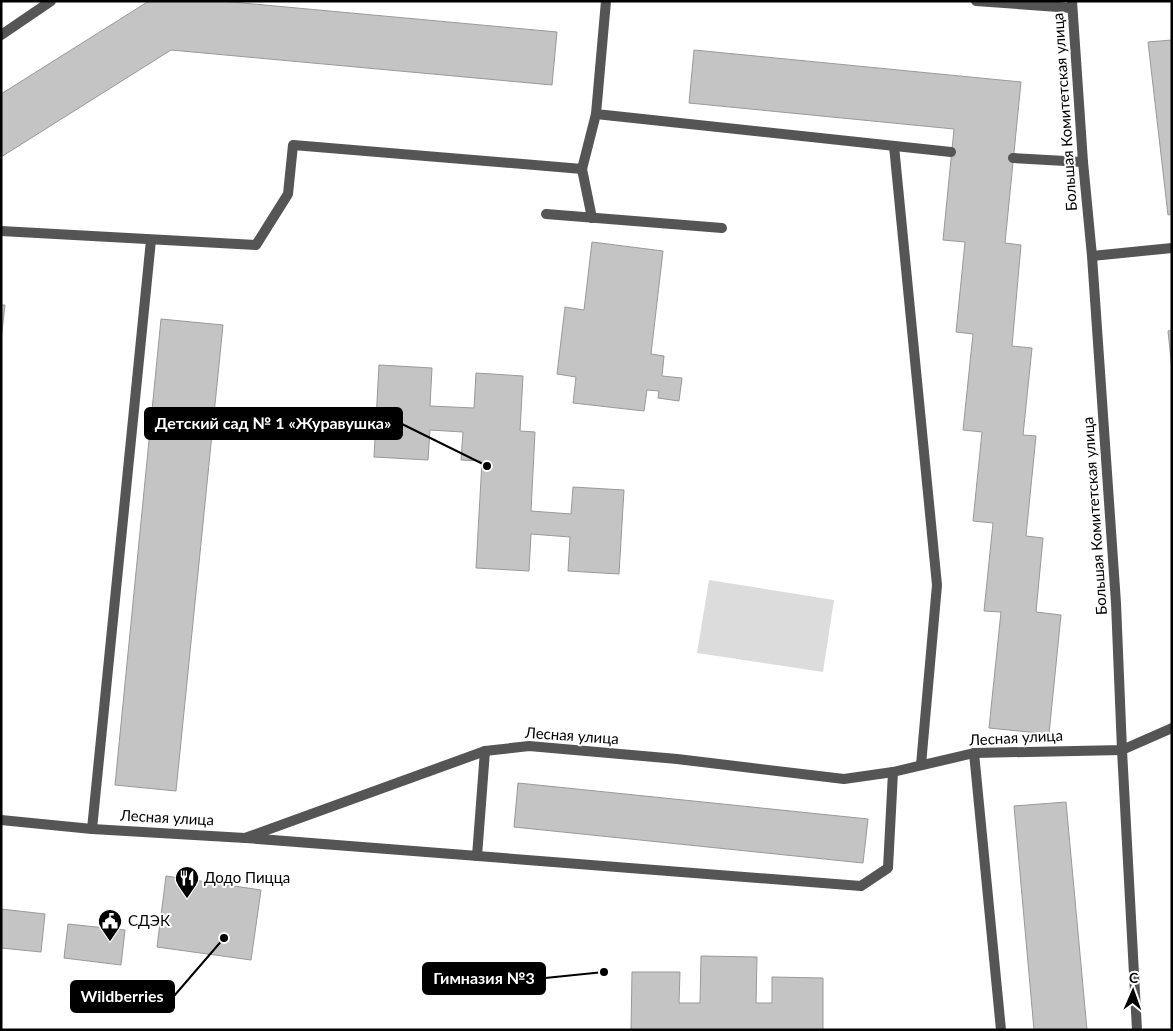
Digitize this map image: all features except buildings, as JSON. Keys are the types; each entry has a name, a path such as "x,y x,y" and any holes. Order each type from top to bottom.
{"street":[{"path":"1,35 51,1"},
{"path":"592,218 582,169 596,114 606,1"},
{"path":"976,1 1072,5"},
{"name":"Большая Комитетская улица","path":"1072,5 1083,162 1092,256 1116,603 1137,1030"},
{"path":"596,114 951,152"},
{"path":"1,231 256,245 288,194 293,145 582,169"},
{"path":"894,146 937,585 921,765"},
{"path":"1013,158 1083,162"},
{"path":"546,214 722,228"},
{"path":"92,829 151,240"},
{"path":"1092,256 1172,248"},
{"path":"1122,750 1172,728"},
{"name":"Лесная улица","path":"1,820 92,829 245,838 485,751 529,746 677,759 844,779 893,772 974,753 1122,750"},
{"path":"477,856 485,751"},
{"path":"974,753 1001,1030"},
{"path":"245,838 861,886 888,868 893,772"}],"shaded area":[{"path":"709,580 834,600 823,672 697,653"}],"place":[{"name":"Детский сад № 1 «Журавушка»","path":"487,466"},
{"name":"Додо Пицца","path":"187,899"},
{"name":"Wildberries","path":"224,938"},
{"name":"СДЭК","path":"110,942"},
{"name":"Гимназия №3","path":"604,972"}]}
